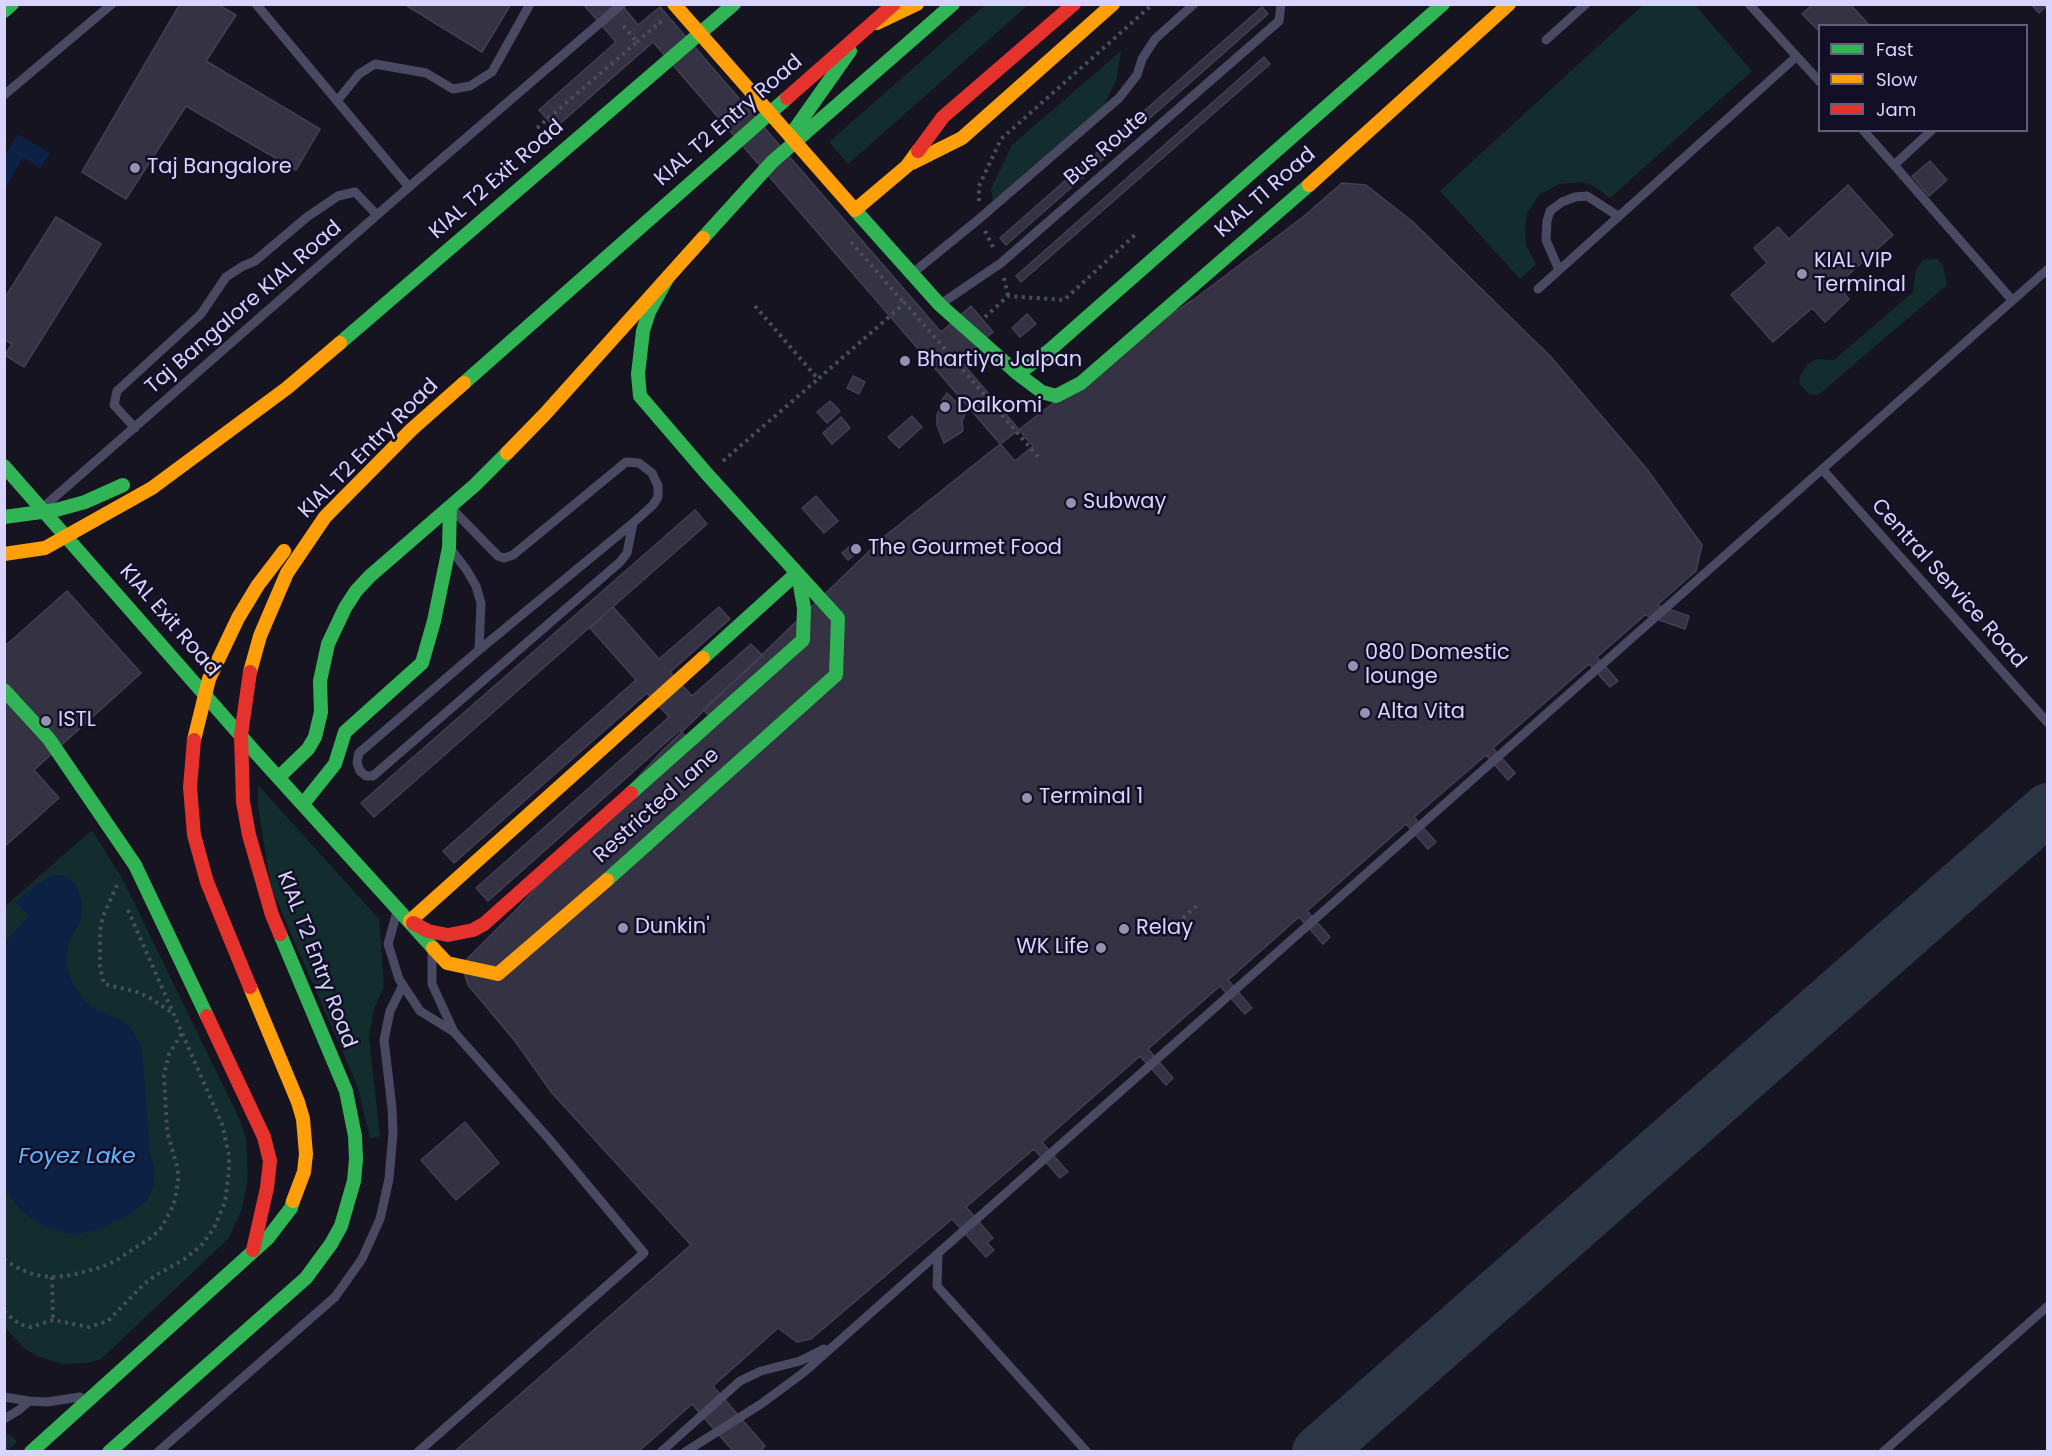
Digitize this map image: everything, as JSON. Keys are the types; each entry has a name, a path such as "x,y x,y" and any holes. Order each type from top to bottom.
{"main road":[{"path":"4,11 12,4"},
{"path":"674,4 940,305 1018,374"},
{"name":"KIAL T2 Exit Road","path":"4,554 45,548 152,488 287,388 734,4"},
{"name":"KIAL T2 Entry Road","path":"109,1452 306,1278 331,1244 349,1204 356,1159 352,1113 346,1091 272,915 249,835 243,802 241,735 251,668 260,636 287,573 325,517 411,430 894,4"},
{"name":"KIAL T2 Entry Road","path":"772,162 866,28 917,4"},
{"path":"279,777 303,755 315,736 321,712 321,681 328,644 345,608 370,576 475,485 545,414 772,162 953,4"},
{"path":"855,210 907,165 943,117 1074,4"},
{"path":"907,165 962,138 1113,4"},
{"name":"KIAL T1 Road","path":"1443,4 1051,348 1018,374 1042,392 1056,396 1081,384 1331,165 1509,4"},
{"path":"668,277 653,303 643,332 638,374 640,396 797,573 804,608 803,640 484,924 473,930 448,934 428,931 410,921 797,573"},
{"name":"KIAL T2 Exit Road","path":"165,461 287,388"},
{"path":"31,1452 268,1238 281,1224 295,1199 304,1172 306,1137 298,1102 207,882 194,835 189,786 190,762 200,706 209,679 238,618 258,585 302,530 347,484 411,430"},
{"name":"KIAL Exit Road","path":"4,466 255,752 398,908"},
{"path":"4,517 56,510 86,502 114,491 134,479"},
{"path":"303,804 335,764 345,732 422,663 434,621 449,548 450,507"},
{"name":"Restricted Lane","path":"398,908 447,963 498,974 836,675 838,618 797,573"},
{"path":"4,690 49,739 135,865 264,1137 270,1161 254,1250"}],"lane":[{"path":"4,95 112,4"},
{"path":"255,4 409,187"},
{"path":"337,101 359,74 375,64 426,73 453,89 470,87 492,72 530,4"},
{"name":"Taj Bangalore KIAL Road","path":"42,509 409,187 622,4"},
{"name":"Bus Route","path":"912,273 979,219 1119,98 1137,75 1142,59 1155,39 1194,4"},
{"name":"Bus Route","path":"940,305 1001,263 1279,21 1281,4"},
{"path":"1546,40 1586,4"},
{"path":"1749,4 1818,80"},
{"path":"1538,289 1796,57"},
{"path":"1865,132 2012,300"},
{"path":"1894,165 1930,132"},
{"name":"Taj Bangalore KIAL Road","path":"135,428 114,405 117,391 201,314 226,277 255,261 308,217 339,196 355,192 377,215"},
{"path":"1559,270 1546,240 1550,211 1562,202 1575,197 1587,196 1618,216"},
{"path":"685,1452 761,1404 803,1373 2048,269"},
{"path":"450,507 498,556 504,558 513,555 626,462 639,463 651,473 658,486 658,497 653,505 633,523 359,753 357,763 360,771 366,776 373,776 620,562 627,552 633,523"},
{"name":"Central Service Road","path":"1822,469 2048,723"},
{"path":"449,548 476,586 481,603 479,650"},
{"path":"398,908 388,944 403,985 420,1011 454,1032 549,1139 644,1253 417,1452"},
{"path":"433,946 432,984 454,1032"},
{"path":"158,1452 335,1297 362,1259 380,1219 389,1179 393,1134 384,1040 390,1011 403,985"},
{"path":"938,1254 938,1286 1087,1452"},
{"path":"1883,1452 2048,1306"},
{"path":"661,1452 740,1381 761,1371 800,1361 837,1343"},
{"path":"4,1397 28,1401 64,1400 99,1390"},
{"path":"4,1419 20,1410 28,1401"}],"path":[{"path":"1008,296 1001,263 979,219 978,186 1001,140 1153,4"},
{"path":"537,128 637,42 627,30"},
{"path":"947,352 1008,296 1064,300 1136,234"},
{"path":"707,474 905,303 1040,459"},
{"path":"755,306 818,379"},
{"path":"114,878 122,896"},
{"path":"117,885 103,916 100,932 100,967 104,984 137,992 173,1013"},
{"path":"1183,918 1200,903"},
{"path":"4,1311 14,1321 25,1326 39,1325 52,1320 89,1327 108,1321 144,1284 201,1246 220,1217 225,1202 229,1171 222,1124 126,906"},
{"path":"4,1259 25,1272 52,1276 87,1271 115,1261 152,1237 170,1215 177,1193 178,1170 167,1131 164,1075 169,1054 182,1033"},
{"path":"52,1276 52,1320"}],"green space":[{"path":"985,5 1028,5 848,164 829,142"},
{"path":"1643,5 1695,5 1752,71 1610,198 1592,185 1581,182 1559,184 1539,195 1527,213 1525,224 1526,245 1536,264 1520,279 1440,191"},
{"path":"1121,51 1116,81 1104,105 993,201 991,189 1012,145"},
{"path":"1937,259 1943,265 1947,285 1818,395 1809,394 1799,383 1801,374 1807,365 1816,359 1834,360 1913,292 1916,269 1923,260"},
{"path":"258,785 379,919 384,987 374,1009 369,1037 380,1137 370,1138 357,1085 271,888 258,806"},
{"path":"92,830 122,878 241,1122 246,1140 248,1177 242,1209 228,1239 101,1359 88,1363 62,1364 37,1356 25,1349 5,1328 4,907"},
{"path":"5,1433 17,1442 7,1451 5,1451"}],"water":[{"path":"17,134 50,153 41,168 23,158 5,189 5,156"},
{"name":"Foyez Lake","path":"62,875 76,884 82,903 81,920 69,942 67,953 66,964 72,982 84,1000 93,1008 117,1018 131,1028 142,1049 150,1153 155,1169 153,1187 143,1204 129,1215 101,1229 72,1235 46,1227 32,1219 4,1190 5,942 29,916 15,902 50,876"}],"building":[{"path":"180,4 217,4 236,15 206,61 320,129 296,170 186,106 126,199 82,172"},
{"path":"404,4 511,4 482,52"},
{"path":"583,4 621,4 638,25 660,7 941,332 971,306 993,332 960,360 1033,446 1015,461 653,42 555,128 539,110 616,42"},
{"path":"1813,4 1850,4 1868,24 1818,24 1818,30 1802,14"},
{"path":"2031,4 2048,4 2048,5 2039,13"},
{"path":"1262,7 1268,14 1006,245 1000,238"},
{"path":"1264,57 1270,64 1021,282 1016,276"},
{"path":"1930,161 1947,180 1929,196 1912,176"},
{"name":"Terminal 1","path":"1342,183 1366,185 1412,221 1551,357 1646,468 1702,545 1696,571 1657,605 1689,616 1685,629 1645,615 1597,657 1618,681 1610,687 1589,664 1493,748 1515,773 1508,780 1486,755 1414,817 1436,842 1428,849 1406,824 1307,911 1330,937 1323,944 1299,917 1228,980 1252,1008 1245,1014 1220,986 1148,1049 1173,1078 1166,1085 1140,1056 1042,1142 1068,1172 1060,1178 1034,1149 966,1207 993,1238 987,1243 994,1250 986,1257 952,1219 811,1339 797,1342 778,1328 713,1386 765,1446 759,1452 734,1452 692,1404 638,1452 454,1452 691,1245 552,1093 515,1041 468,985 464,972 466,960 514,912 663,750 885,536 1146,331 1193,300 1303,217"},
{"name":"KIAL VIP Terminal","path":"1848,185 1893,235 1837,285 1849,299 1825,322 1812,308 1773,342 1731,295 1767,263 1754,248 1778,227 1789,239"},
{"path":"56,217 101,244 24,367 5,355 12,344 4,339 4,299"},
{"path":"1027,314 1036,324 1020,337 1012,328"},
{"path":"853,376 865,382 859,394 847,388"},
{"path":"947,393 966,412 962,421 963,431 944,443 937,425 937,415"},
{"path":"830,401 840,411 827,423 817,412"},
{"path":"912,416 922,427 899,448 888,437"},
{"path":"841,417 850,428 832,444 823,433"},
{"path":"816,496 838,521 824,533 802,508"},
{"path":"695,510 707,524 374,817 361,803"},
{"path":"854,543 860,550 848,560 842,553"},
{"name":"ISTL","path":"67,591 141,673 34,770 59,798 4,847 4,647"},
{"path":"613,607 659,659 719,607 730,619 670,672 692,696 751,644 763,656 703,709 717,725 694,746 680,730 488,901 476,888 669,717 647,693 454,863 443,851 636,680 590,628"},
{"path":"465,1122 499,1163 456,1200 421,1160"}],"taxiway":[{"path":"1318,1452 2048,809"}],"traffic: fast":[{"path":"4,11 12,4"},
{"path":"340,343 734,4"},
{"path":"703,238 772,162 953,4"},
{"path":"1018,374 1051,349 1443,4"},
{"path":"795,129 850,51"},
{"path":"464,383 787,98"},
{"path":"855,210 940,305 1018,374 1042,392 1056,396 1081,383 1309,185"},
{"path":"607,880 836,675 838,618 707,474 640,396 638,374 643,331 649,312 668,277"},
{"path":"279,777 308,749 315,737 321,712 320,681 328,644 356,591 370,576 475,485 507,453"},
{"path":"4,466 255,752 433,948"},
{"path":"4,517 56,510 85,502 123,485"},
{"path":"303,804 335,764 345,732 422,663 434,621 449,548 450,507"},
{"path":"703,658 797,573"},
{"path":"631,793 803,640 804,608 798,574"},
{"path":"4,690 49,739 135,865 207,1016"},
{"path":"109,1452 306,1278 341,1226 354,1181 356,1159 355,1136 346,1091 280,934"},
{"path":"31,1452 268,1238 291,1208 293,1201"}],"traffic: slow":[{"path":"674,4 855,210 907,166 918,151"},
{"path":"877,23 917,4"},
{"path":"912,163 962,138 1113,4"},
{"path":"1309,185 1509,4"},
{"path":"507,453 545,414 703,238"},
{"path":"4,554 45,548 152,488 287,388 340,343"},
{"path":"250,672 260,636 287,573 325,517 411,430 464,383"},
{"path":"194,740 209,679 238,618 258,585 284,551"},
{"path":"410,921 703,658"},
{"path":"433,948 447,963 498,974 607,880"},
{"path":"250,987 303,1119 306,1154 304,1172 293,1201"}],"traffic: jam":[{"path":"787,98 894,4"},
{"path":"918,151 943,117 1074,4"},
{"path":"250,672 241,735 243,802 249,835 272,915 280,934"},
{"path":"194,740 190,787 194,835 207,882 250,987"},
{"path":"413,923 428,931 448,935 473,930 484,924 631,793"},
{"path":"207,1016 264,1137 270,1161 267,1188 253,1250"}],"place":[{"name":"Taj Bangalore","path":"135,168"},
{"name":"KIAL VIP Terminal","path":"1802,274"},
{"name":"Bhartiya Jalpan","path":"905,361"},
{"name":"Dalkomi","path":"945,407"},
{"name":"Subway","path":"1071,503"},
{"name":"The Gourmet Food","path":"856,549"},
{"name":"080 Domestic lounge","path":"1353,666"},
{"name":"Alta Vita","path":"1365,713"},
{"name":"ISTL","path":"46,721"},
{"name":"Terminal 1","path":"1027,798"},
{"name":"Dunkin'","path":"623,928"},
{"name":"Relay","path":"1124,929"},
{"name":"WK Life","path":"1101,948"}]}
